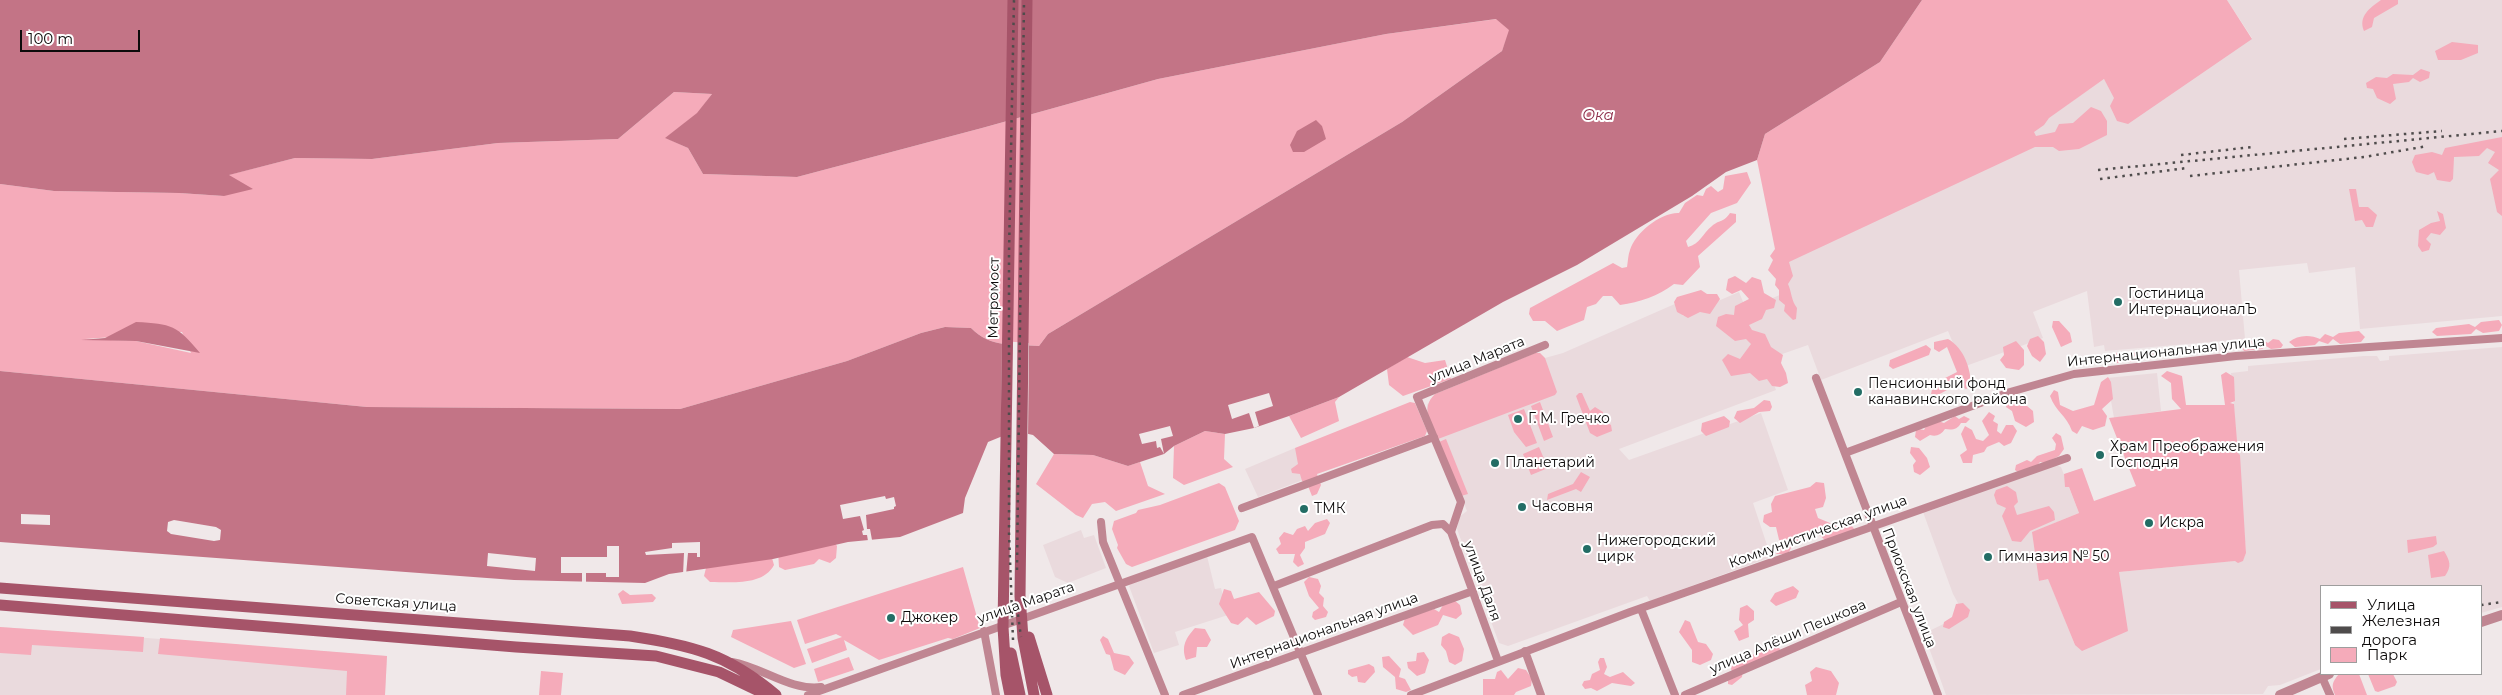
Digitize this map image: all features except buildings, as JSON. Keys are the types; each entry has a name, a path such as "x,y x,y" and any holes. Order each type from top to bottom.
{"main road":[{"name":"Метромост","path":"1006,641 1013,0"},
{"path":"1027,0 1020,596 1034,695"},
{"name":"Советская улица","path":"0,588 611,634 698,648 730,662 776,695"},
{"path":"0,605 516,647 656,656 718,672 767,695"},
{"path":"1026,637 1047,695"},
{"path":"1006,641 1010,695"},
{"path":"1006,641 1020,695"}],"street":[{"name":"Интернациональная улица","path":"1845,453 2010,392 2074,374 2236,356 2502,338"},
{"name":"улица Марата","path":"1418,397 1545,345"},
{"name":"Приокская улица","path":"1816,378 1938,695"},
{"name":"улица Даля","path":"1418,397 1461,502 1451,532 1498,661"},
{"path":"1242,508 1434,437"},
{"name":"Коммунистическая улица","path":"1411,695 1641,609 2067,458"},
{"path":"1101,522 1102,542 1115,576 1121,583 1165,695"},
{"path":"1318,695 1274,586 1432,525 1443,524 1451,532"},
{"name":"улица Марата","path":"808,695 828,686 1252,537 1274,586"},
{"name":"Интернациональная улица","path":"1183,695 1473,591"},
{"name":"улица Алёши Пешкова","path":"1685,695 1901,602"},
{"path":"1641,609 1676,695"},
{"path":"2482,622 2502,615"},
{"path":"984,631 996,695"},
{"path":"1525,651 1541,695"},
{"path":"730,662 757,668 798,686 828,686"},
{"path":"2280,695 2325,675 2330,695"}],"shaded area":[{"path":"2227,0 2502,0 2502,316 2360,329 2355,267 2309,273 2307,263 2239,270 2245,339 2105,351 2104,345 2094,347 2087,291 2033,312 2043,338 1963,367 1948,331 1821,380 1808,345 1765,360 1776,390 1619,449 1629,460 1761,413 1788,490 1753,503 1771,557 1650,601 1647,596 1508,646 1499,643 1457,529 1459,517 1467,511 1427,412 1427,405 1435,394 1540,353 1545,358 1563,353 1677,303 1683,316 1739,292 1746,309 1787,292 1778,267 2027,132 2104,79 2132,118 2252,38"},
{"path":"2502,347 2502,607 2482,613 2482,585 2320,585 2320,669 2280,685 2268,686 2263,694 1946,695 1928,645 1927,632 1964,614 1953,594 1923,512 2056,465 2061,467 2079,513 2033,532 2040,581 2048,578 2075,645 2119,572 2243,560 2246,553 2231,373 2248,371 2248,366 2364,356 2377,356 2380,361 2389,360 2389,356"},
{"path":"2157,373 2161,411 2114,418 2107,378"},
{"path":"1295,448 1308,478 1258,497 1245,469"},
{"path":"1081,530 1084,538 1094,535 1106,568 1068,583 1055,577 1043,545"},
{"path":"1207,556 1215,589 1221,588 1228,615 1175,632 1179,645 1154,653 1129,586 1132,582"},
{"path":"0,627 387,656 385,695 0,695"}],"green space":[{"path":"1922,0 2227,0 2252,39 2128,124 2117,121 2110,106 2114,98 2104,79 2049,118 2044,125 2034,132 2036,136 2055,132 2059,124 2073,123 2091,107 2101,111 2107,121 2107,135 2079,149 2059,151 2053,147 2035,147 1789,262 1793,276 1788,284 1797,308 1796,319 1793,320 1784,311 1785,305 1779,300 1779,290 1775,285 1776,279 1768,270 1773,260 1770,256 1775,249 1757,160 1765,134 1880,62"},
{"path":"2381,0 2398,0 2398,4 2374,18 2372,27 2364,31 2363,21 2366,13"},
{"path":"1497,19 1510,30 1502,51 1402,122 1048,334 1039,346 1002,344 986,339 971,328 945,327 921,333 847,361 680,409 367,407 0,371 0,184 54,191 179,193 224,196 228,175 295,158 372,159 498,143 618,139 674,92 712,94 698,113 666,138 688,148 703,174 797,177 1158,79 1386,34","holes":["182,332 191,353 136,341 85,339"]},
{"path":"2452,42 2478,45 2478,53 2461,60 2438,60 2435,51"},
{"path":"2421,69 2430,72 2429,78 2420,82 2413,78 2409,82 2393,84 2396,99 2390,104 2377,98 2373,89 2367,88 2366,83 2376,77 2387,78 2393,74 2413,75"},
{"path":"2502,137 2502,216 2497,212 2490,179 2499,170 2488,163 2495,152 2487,148 2479,156 2454,157 2453,179 2450,182 2437,180 2434,172 2428,175 2416,172 2412,162 2415,155 2432,152 2442,155 2445,148"},
{"path":"1747,172 1751,183 1737,203 1711,213 1686,241 1688,247 1692,246 1709,229 1725,219 1730,213 1736,214 1736,222 1698,256 1700,267 1683,285 1674,284 1649,298 1620,305 1612,296 1603,296 1596,304 1587,307 1584,320 1557,331 1545,321 1533,321 1529,314 1530,308 1613,263 1622,268 1627,267 1633,243 1650,225 1664,216 1679,213 1685,203 1697,195 1703,196 1706,189 1711,186 1718,192 1723,189 1725,176"},
{"path":"2349,189 2356,189 2359,207 2368,207 2377,215 2373,227 2366,227 2362,220 2355,221"},
{"path":"2437,211 2443,214 2446,228 2440,235 2431,233 2426,239 2431,244 2429,250 2422,252 2418,246 2419,230 2431,223 2440,221"},
{"path":"1735,276 1746,283 1752,277 1761,280 1764,293 1776,300 1774,308 1766,310 1762,319 1749,325 1752,330 1765,334 1771,347 1783,355 1781,363 1788,383 1780,387 1772,386 1767,379 1759,381 1750,373 1731,376 1722,360 1728,354 1740,359 1751,344 1746,339 1735,341 1716,326 1718,317 1726,314 1734,315 1735,306 1749,299 1741,290 1732,294 1726,290 1728,279"},
{"path":"1701,290 1707,294 1717,294 1720,299 1710,314 1700,312 1688,318 1677,312 1674,302 1677,297"},
{"path":"2499,320 2502,325 2499,331 2483,333 2476,329 2471,334 2437,336 2432,332 2436,328 2469,324 2475,327 2481,322"},
{"path":"2053,321 2059,321 2070,333 2072,342 2061,347 2052,327"},
{"path":"2359,331 2365,337 2361,342 2340,344 2333,339 2328,344 2319,341 2315,345 2295,347 2289,342 2304,336 2320,339 2325,334 2333,337 2339,333"},
{"path":"2038,336 2044,342 2046,354 2040,362 2032,356 2027,346 2030,339"},
{"path":"1948,339 1954,343 1965,359 1970,373 1971,386 1966,389 1958,384 1936,396 1931,394 1933,385 1940,384 1945,378 1957,372 1947,347 1939,352 1934,349 1934,342"},
{"path":"2273,339 2279,340 2283,345 2281,348 2271,349 2266,346 2262,349 2244,351 2241,346 2246,341 2263,340 2268,343"},
{"path":"2016,341 2024,350 2024,365 2019,370 2006,368 2000,360 2004,355 2003,347"},
{"path":"1926,345 1931,349 1929,355 1893,369 1889,366 1890,360"},
{"path":"2146,350 2152,350 2154,356 2151,359 2141,357 2137,361 2126,362 2122,359 2119,363 2113,363 2110,359 2112,354 2118,353 2122,357 2126,353 2137,352 2140,355"},
{"path":"1535,353 1540,353 1545,358 1557,392 1555,395 1438,439 1428,416 1428,405 1435,394"},
{"path":"1407,357 1425,363 1445,360 1451,379 1403,396 1389,385 1387,369"},
{"name":"Искра","path":"2167,371 2182,376 2186,405 2225,405 2221,375 2226,372 2234,377 2235,401 2230,403 2234,404 2238,453 2240,455 2246,553 2243,561 2238,563 2235,561 2119,572 2128,631 2082,651 2075,645 2048,579 2039,581 2032,532 2079,513 2069,487 2065,487 2064,474 2082,468 2094,501 2136,486 2109,418 2181,409 2172,399 2171,383 2161,376"},
{"path":"2108,377 2111,382 2113,399 2102,409 2107,416 2105,426 2093,430 2082,426 2077,434 2072,431 2050,396 2054,390 2058,392 2060,405 2073,411 2094,405 2101,382"},
{"path":"1582,393 1590,411 1595,407 1603,412 1604,421 1611,425 1612,431 1597,437 1590,433 1576,396"},
{"path":"1339,397 1335,402 1339,421 1301,438 1289,416"},
{"path":"1764,400 1770,401 1772,407 1770,411 1759,412 1740,423 1734,418 1737,411 1754,408"},
{"path":"2021,401 2033,411 2034,422 2026,427 2015,421 2012,411 2006,407 2007,403 2015,404"},
{"path":"1410,402 1415,403 1427,431 1425,436 1317,474 1321,485 1317,494 1312,496 1308,486 1302,481 1300,474 1292,473 1291,469 1298,464 1295,448"},
{"path":"1540,402 1553,437 1544,441 1531,406"},
{"path":"1524,409 1537,443 1526,447 1514,432 1508,415"},
{"path":"1989,412 1995,416 1993,421 1998,424 1997,431 2001,434 2006,425 2013,425 2017,431 2011,443 2004,446 1999,442 1987,447 1984,452 1973,455 1972,463 1963,463 1960,455 1967,450 1961,434 1965,426 1972,430 1976,439 1983,441 1989,435 1982,421"},
{"path":"1724,416 1730,421 1729,427 1706,436 1701,431 1702,423"},
{"path":"1955,416 1959,419 1964,416 1970,419 1966,423 1961,423 1956,428 1945,429 1938,435 1930,435 1920,441 1915,437 1916,430 1924,430 1926,426 1938,421 1944,423"},
{"path":"1205,431 1225,434 1224,459 1233,467 1184,485 1173,478 1174,446"},
{"path":"2056,433 2061,436 2064,449 2059,456 2045,463 2040,462 2035,468 2019,473 2015,470 2016,465 2027,460 2031,462 2037,456 2055,450 2056,444 2052,438"},
{"path":"1446,439 1468,494 1461,496 1439,442"},
{"path":"1539,447 1548,468 1531,475 1523,454"},
{"path":"1911,447 1919,448 1927,458 1930,467 1920,475 1914,472 1913,465 1916,461 1910,453"},
{"path":"1054,454 1093,455 1128,466 1140,462 1148,486 1165,494 1116,511 1105,502 1092,504 1083,518 1076,515 1036,484"},
{"path":"1581,472 1590,477 1581,492 1576,489 1547,500 1548,494 1573,484"},
{"path":"1816,482 1824,483 1826,498 1823,507 1815,509 1818,518 1842,528 1851,525 1855,530 1825,540 1817,533 1793,544 1788,554 1776,554 1781,548 1776,527 1770,527 1763,522 1764,515 1772,512 1771,504 1775,496 1810,487"},
{"path":"1219,483 1225,487 1239,521 1235,530 1132,567 1126,564 1117,548 1118,545 1112,529 1114,521 1136,513 1138,510 1160,505"},
{"path":"2007,486 2016,492 2018,502 2014,506 2017,515 2049,506 2054,512 2055,520 2030,531 2021,542 2012,541 2002,516 2006,508 1997,504 1994,495 1996,490"},
{"path":"1327,519 1330,523 1325,534 1305,542 1305,548 1300,555 1304,564 1298,567 1293,562 1295,554 1279,554 1276,549 1281,544 1279,538 1284,532 1293,535 1297,529 1305,526 1308,531 1315,523"},
{"path":"2436,536 2437,544 2433,547 2408,553 2407,540"},
{"path":"830,537 837,546 836,558 830,563 819,559 814,564 785,570 779,567 778,551"},
{"path":"770,551 774,565 762,577 737,582 710,582 704,576 707,564"},
{"path":"2444,551 2448,558 2449,569 2445,576 2431,578 2428,555"},
{"path":"963,567 980,628 953,639 948,638 879,660 844,640 847,650 812,663 807,649 842,637 836,634 805,644 797,620"},
{"path":"1309,577 1318,579 1321,586 1319,593 1324,598 1323,606 1328,612 1326,617 1315,620 1312,617 1313,612 1319,608 1309,596 1304,582"},
{"path":"1793,586 1799,591 1796,598 1776,606 1770,601 1775,593"},
{"path":"1224,589 1231,591 1234,599 1259,592 1275,611 1274,616 1256,625 1247,617 1238,625 1231,623 1219,604"},
{"path":"623,590 630,595 652,594 656,598 653,602 622,604 618,594"},
{"path":"1454,600 1460,605 1462,614 1456,619 1443,615 1438,625 1413,635 1403,625 1405,618 1434,609 1439,612 1443,605"},
{"path":"1963,603 1970,610 1968,617 1949,629 1943,627 1944,622 1952,617 1956,604"},
{"path":"1747,605 1754,611 1754,620 1748,624 1749,637 1739,641 1734,631 1743,625 1739,620 1740,608"},
{"path":"1685,620 1690,622 1698,642 1706,644 1713,654 1711,660 1700,665 1692,662 1692,650 1679,632"},
{"path":"791,621 806,664 794,668 731,637 733,630"},
{"path":"0,627 144,637 143,652 32,645 31,655 0,653"},
{"path":"1195,628 1205,629 1211,640 1207,647 1197,647 1196,657 1186,660 1185,642"},
{"path":"1449,633 1459,637 1464,649 1462,661 1455,665 1449,662 1446,651 1441,645 1442,637"},
{"path":"1103,636 1108,639 1114,653 1129,656 1134,663 1125,675 1114,670 1110,655 1106,654 1100,640"},
{"path":"160,638 387,656 385,695 346,695 347,671 158,654"},
{"path":"1777,646 1780,649 1779,653 1743,668 1742,677 1732,685 1728,684 1728,678 1734,676 1731,669 1733,662"},
{"path":"1424,652 1429,660 1425,673 1417,676 1408,668 1407,662 1416,661 1417,653"},
{"path":"1389,656 1401,669 1399,677 1405,679 1411,690 1406,692 1396,689 1395,677 1383,667 1382,657"},
{"path":"849,657 854,670 818,682 814,669"},
{"path":"1600,658 1604,658 1607,667 1604,674 1610,677 1623,672 1635,683 1631,686 1612,683 1597,691 1591,688 1585,689 1582,685 1584,681 1590,680 1592,674 1600,670 1598,662"},
{"path":"1369,664 1374,667 1375,672 1365,683 1358,682 1357,676 1352,677 1348,674 1348,670"},
{"path":"1816,667 1831,671 1839,683 1836,695 1807,695 1805,685 1812,681 1810,672"},
{"path":"1518,668 1526,670 1532,679 1531,686 1516,692 1514,695 1483,695 1483,679 1495,679 1497,672 1501,670 1508,679"},
{"path":"541,671 563,673 561,695 539,695"},
{"path":"2338,675 2359,675 2367,695 2335,695 2333,684"},
{"path":"2368,675 2394,675 2397,682 2395,686 2378,692 2375,691"}],"water":[{"name":"Ока","path":"0,0 1922,0 1880,62 1765,134 1757,160 1726,172 1692,196 1577,265 1503,302 1339,397 1254,428 1225,434 1205,431 1174,446 1164,454 1128,466 1093,455 1054,454 1033,435 1015,431 988,442 965,498 963,513 900,537 848,542 773,559 669,574 645,583 514,580 0,542 0,371 367,407 680,409 847,361 921,333 945,327 971,328 986,339 1002,344 1039,346 1048,334 1402,122 1502,51 1509,30 1496,19 1386,34 1158,79 797,177 703,174 688,148 665,138 697,113 712,94 674,92 618,139 498,143 372,159 295,158 229,175 253,189 224,196 179,193 54,191 0,184"},
{"path":"1316,120 1322,126 1326,139 1304,152 1293,152 1290,145 1297,131"},
{"path":"136,322 166,325 173,328 179,331 200,353 136,341 81,340 105,338"}],"pier":[{"path":"1002,341 1029,343 1028,437 1015,434 1001,440"},
{"path":"1269,393 1273,406 1255,412 1259,426 1254,428 1249,413 1232,419 1228,405"},
{"path":"1170,426 1173,436 1161,439 1164,454 1160,447 1157,448 1156,441 1142,444 1139,434"},
{"path":"885,496 886,499 894,497 896,506 894,509 866,515 867,529 870,529 872,540 868,541 867,535 863,535 862,531 864,530 860,516 843,519 840,505"},
{"path":"21,514 50,515 50,525 21,524"},
{"path":"174,520 216,527 221,530 220,540 214,541 171,534 167,531 168,522"},
{"path":"700,542 700,557 697,557 697,553 688,553 686,575 683,575 684,553 646,555 645,552 672,548 672,543"},
{"path":"607,546 619,546 619,577 606,577 606,573 586,573 586,584 582,584 582,573 561,573 561,557 607,557"},
{"path":"488,553 536,558 535,571 487,566"}],"railway":[{"path":"1013,640 1009,533 1009,253 1014,0"},
{"path":"1017,570 1024,0"},
{"path":"2344,139 2442,131"},
{"path":"2098,170 2502,131"},
{"path":"2190,176 2364,157 2428,146"},
{"path":"2181,155 2252,147"},
{"path":"2100,179 2187,168"},
{"path":"2482,605 2502,602"},
{"path":"1017,607 1021,637"}],"place":[{"name":"Гостиница ИнтернационалЪ","path":"2118,302"},
{"name":"Пенсионный фонд канавинского района","path":"1858,392"},
{"name":"Г. М. Гречко","path":"1518,419"},
{"name":"Храм Преображения Господня","path":"2100,455"},
{"name":"Планетарий","path":"1495,463"},
{"name":"Часовня","path":"1522,507"},
{"name":"ТМК","path":"1304,509"},
{"name":"Искра","path":"2149,523"},
{"name":"Нижегородский цирк","path":"1587,549"},
{"name":"Гимназия № 50","path":"1988,557"},
{"name":"Джокер","path":"891,618"}]}
